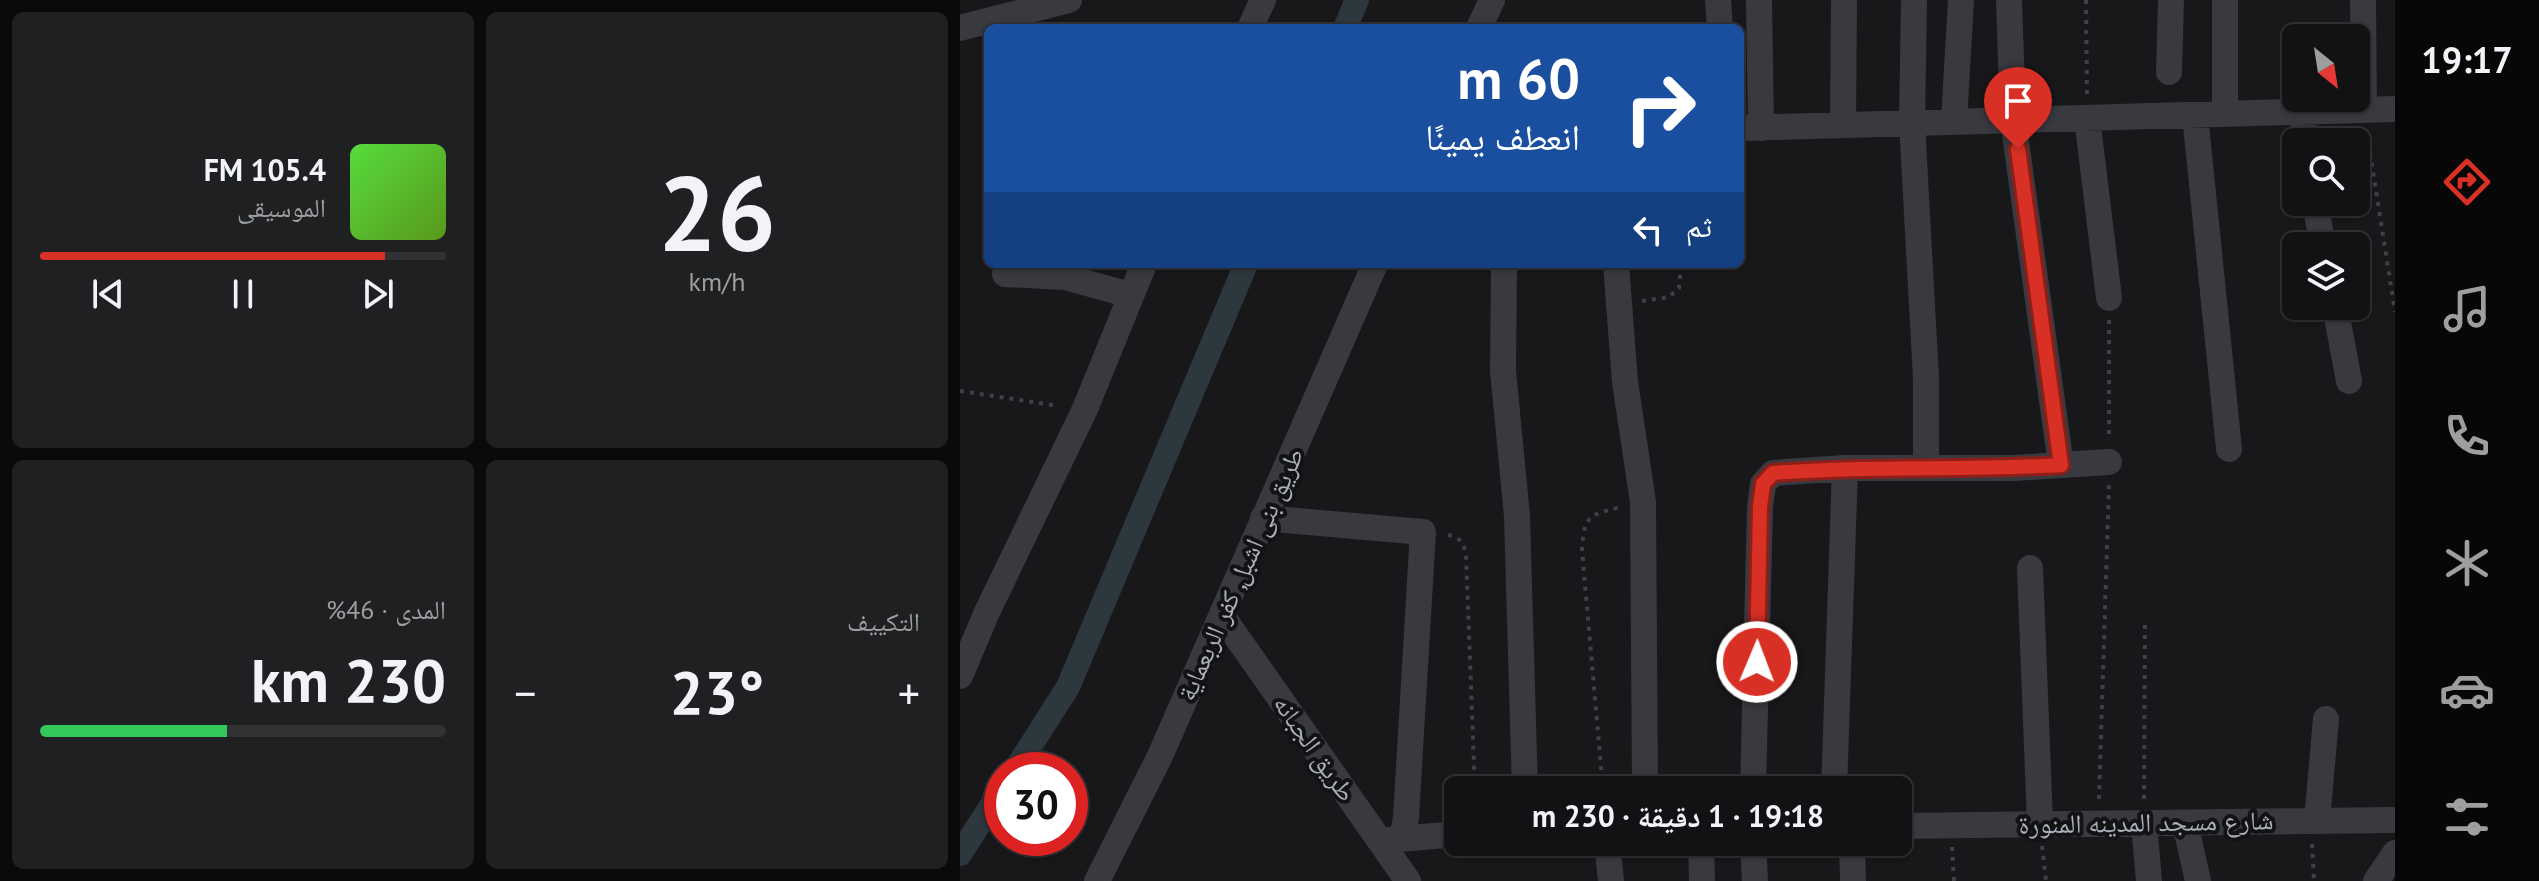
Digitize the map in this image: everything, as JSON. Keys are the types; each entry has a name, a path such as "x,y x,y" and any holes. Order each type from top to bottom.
{"street":[{"path":"960,28 988,10 1069,0"},
{"path":"1252,24 1263,0"},
{"path":"1481,24 1492,0"},
{"path":"1718,0 1720,24"},
{"path":"1759,0 1750,128 2302,112 2304,128"},
{"path":"1843,125 1844,0"},
{"path":"1914,0 1912,123 1926,378 1926,466"},
{"path":"1954,122 1961,0"},
{"path":"2009,0 2013,120 2061,465"},
{"path":"2169,72 2171,0"},
{"path":"2225,0 2225,114"},
{"path":"2363,0 2363,24"},
{"path":"2370,110 2395,109"},
{"path":"2195,115 2207,260 2229,449"},
{"path":"2087,118 2109,298"},
{"path":"960,676 987,612 1085,409 1142,268"},
{"name":"طريق بنى اشبل, كفر الربعماية","path":"1107,876 1373,268"},
{"path":"1504,268 1503,371 1517,516 1525,776"},
{"path":"1616,268 1625,382 1643,502 1645,776"},
{"path":"1005,274 1065,277 1130,295"},
{"path":"2338,320 2349,381"},
{"path":"1753,776 1760,507 1763,484 1773,473 1845,468 1926,466 1957,469 2109,462"},
{"path":"1834,776 1845,468"},
{"path":"1263,518 1337,522 1423,532 1406,817 1391,840"},
{"path":"2030,568 2040,823"},
{"path":"960,611 987,612"},
{"name":"طريق الجبانه","path":"1222,616 1391,840 1408,881"},
{"path":"2317,821 2326,719"},
{"name":"شارع مسجد المدينه المنورة","path":"1912,825 2395,820"},
{"path":"2144,823 2149,881"},
{"path":"2185,823 2198,881"},
{"path":"1391,840 1444,835"},
{"path":"2376,881 2395,853"},
{"path":"1608,856 1611,881"},
{"path":"1701,856 1702,881"},
{"path":"1754,856 1755,881"},
{"path":"1852,856 1853,881"}],"path":[{"path":"2086,0 2087,118"},
{"path":"2364,112 2395,312"},
{"path":"1619,299 1649,301 1669,297 1679,288 1681,268"},
{"path":"2099,823 2109,462 2109,298"},
{"path":"960,391 1085,409"},
{"path":"1602,776 1582,550 1583,530 1585,521 1594,514 1643,502"},
{"path":"1423,532 1456,536 1464,544 1474,776"},
{"path":"2144,823 2145,621"},
{"path":"2314,881 2312,844 2317,821"},
{"path":"2040,823 2046,881"},
{"path":"1951,824 1954,881"}],"waterway":[{"path":"1347,24 1357,0"},
{"path":"1026,752 1068,687 1244,268"},
{"path":"960,854 984,817"}],"route":[{"path":"1757,662 1760,507 1763,484 1773,473 1845,468 1926,466 1957,469 2061,465 2018,149"}]}
